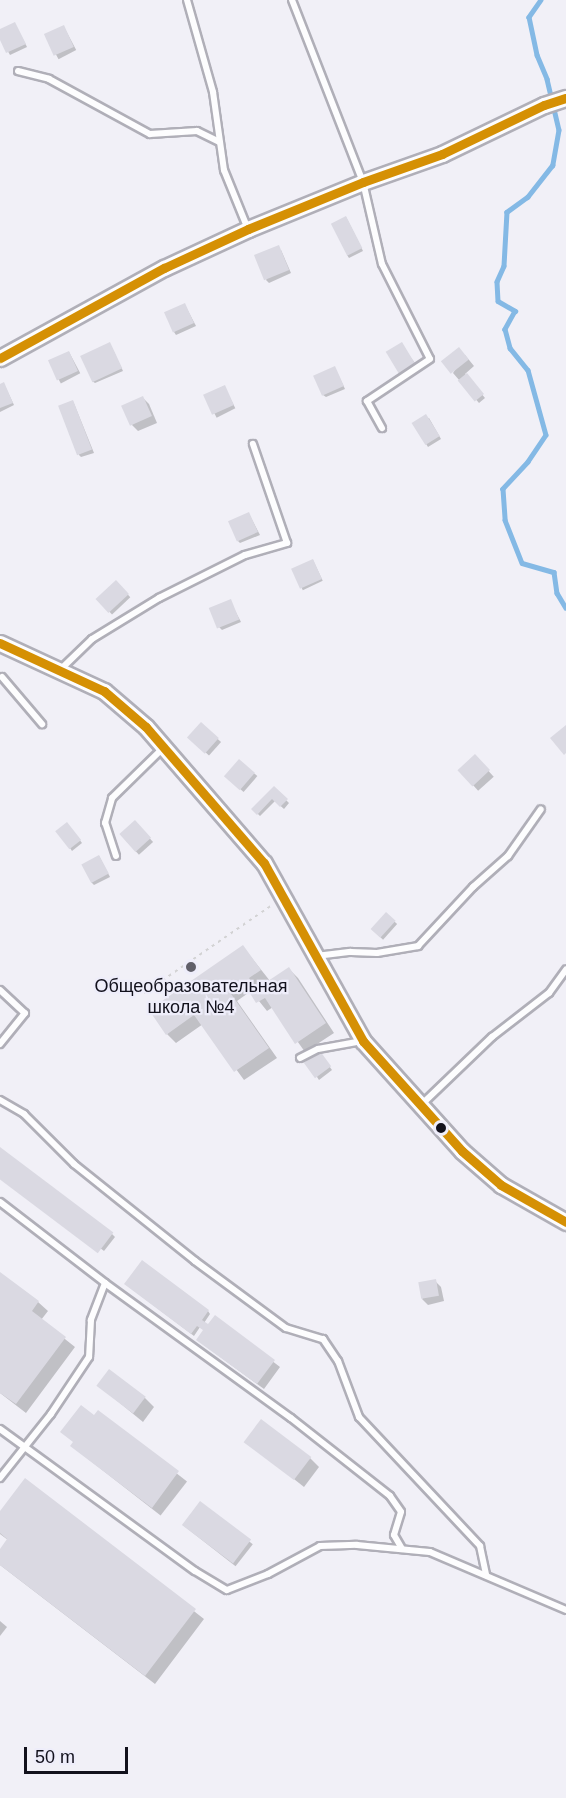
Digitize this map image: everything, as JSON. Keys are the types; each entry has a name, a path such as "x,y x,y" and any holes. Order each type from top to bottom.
{"street":[{"path":"0,358 165,268 248,229 363,182 442,154 544,105 566,98"},
{"path":"0,643 61,669 104,691 146,727 264,863 363,1041 462,1151 501,1185 566,1222"}],"lane":[{"path":"187,0 213,92 224,170 248,229"},
{"path":"292,0 363,182 382,264 430,359 367,401 382,428"},
{"path":"18,71 49,79 150,134 197,131 220,142"},
{"path":"61,669 92,639 159,598 245,555 287,543 253,444"},
{"path":"1,677 42,724"},
{"path":"116,856 105,823 112,798 164,747"},
{"path":"315,956 351,952 377,953 418,945 473,887 508,856 541,809"},
{"path":"420,1106 492,1037 549,993 566,970"},
{"path":"0,990 25,1013 0,1044"},
{"path":"300,1058 318,1049 363,1041"},
{"path":"0,1100 24,1114 74,1164 195,1261 285,1328 323,1339 338,1361 359,1417 480,1546 486,1575"},
{"path":"0,1202 105,1283 291,1418 390,1496 401,1512 394,1535 402,1549"},
{"path":"0,1478 25,1448 89,1357 91,1320 105,1283"},
{"path":"0,1429 195,1571 227,1590 268,1574 320,1546 357,1545 430,1552 566,1610"}],"path":[{"path":"144,993 284,897"}],"building":[{"path":"15,22 26,44 6,53 0,40 0,29"},
{"path":"64,25 74,47 54,56 44,34"},
{"path":"346,216 362,248 347,256 331,224"},
{"path":"279,245 289,270 264,280 254,255"},
{"path":"185,303 194,323 173,332 164,312"},
{"path":"110,342 122,368 92,382 80,356"},
{"path":"402,342 415,364 399,374 386,352"},
{"path":"459,347 469,360 451,374 441,361"},
{"path":"69,351 78,371 57,380 48,360"},
{"path":"335,366 344,386 322,396 313,376"},
{"path":"467,373 484,394 475,402 458,381"},
{"path":"4,382 13,403 0,408 0,384"},
{"path":"225,385 234,405 212,415 203,395"},
{"path":"143,396 152,416 130,426 121,406"},
{"path":"73,400 92,449 77,455 58,406"},
{"path":"426,414 440,436 425,445 412,423"},
{"path":"249,512 258,532 237,541 228,521"},
{"path":"313,559 322,579 300,589 291,569"},
{"path":"116,580 129,594 108,613 96,599"},
{"path":"231,599 239,619 217,628 209,608"},
{"path":"201,722 219,738 205,754 187,738"},
{"path":"566,725 566,753 564,755 550,738"},
{"path":"475,754 490,770 472,786 457,770"},
{"path":"239,759 255,773 240,790 224,776"},
{"path":"274,786 288,799 280,807 272,799 257,815 251,809"},
{"path":"135,820 151,838 135,852 119,834"},
{"path":"67,822 81,840 69,849 55,831"},
{"path":"99,855 109,874 91,883 81,864"},
{"path":"386,912 396,921 380,938 371,929"},
{"path":"243,945 261,970 249,978 256,989 289,967 326,1023 295,1044 265,998 256,1003 243,982 229,991 269,1048 234,1072 194,1015 166,1035 149,1010"},
{"path":"320,1051 331,1066 315,1078 304,1063"},
{"path":"0,1147 113,1232 98,1253 0,1180"},
{"path":"142,1260 209,1310 202,1320 208,1324 215,1315 275,1360 257,1384 196,1340 203,1330 197,1326 191,1334 124,1284"},
{"path":"0,1272 39,1301 32,1311 66,1337 16,1404 0,1393"},
{"path":"436,1279 439,1296 421,1299 418,1282"},
{"path":"109,1369 146,1397 133,1413 96,1386"},
{"path":"81,1405 94,1415 98,1410 179,1471 152,1508 70,1446 73,1442 60,1432"},
{"path":"261,1419 311,1457 294,1480 244,1442"},
{"path":"25,1478 196,1609 145,1676 0,1565 0,1549 7,1539 0,1533 0,1511"},
{"path":"200,1501 251,1540 233,1563 182,1525"}],"waterway":[{"path":"541,0 529,17 537,55 547,79 559,130 553,165 528,197 507,212 504,266 497,282 498,301 515,311 505,329 510,348 528,370 546,435 528,462 503,489 505,520 522,563 554,572 557,593 566,608"}],"transit line":[{"path":"0,358 164,268 248,229 363,182 442,154 544,105 566,98"},
{"path":"0,643 104,691 146,727 264,863 363,1041 462,1151 501,1185 566,1222"}],"place":[{"name":"Общеобразовательная школа №4","path":"191,967"}]}
